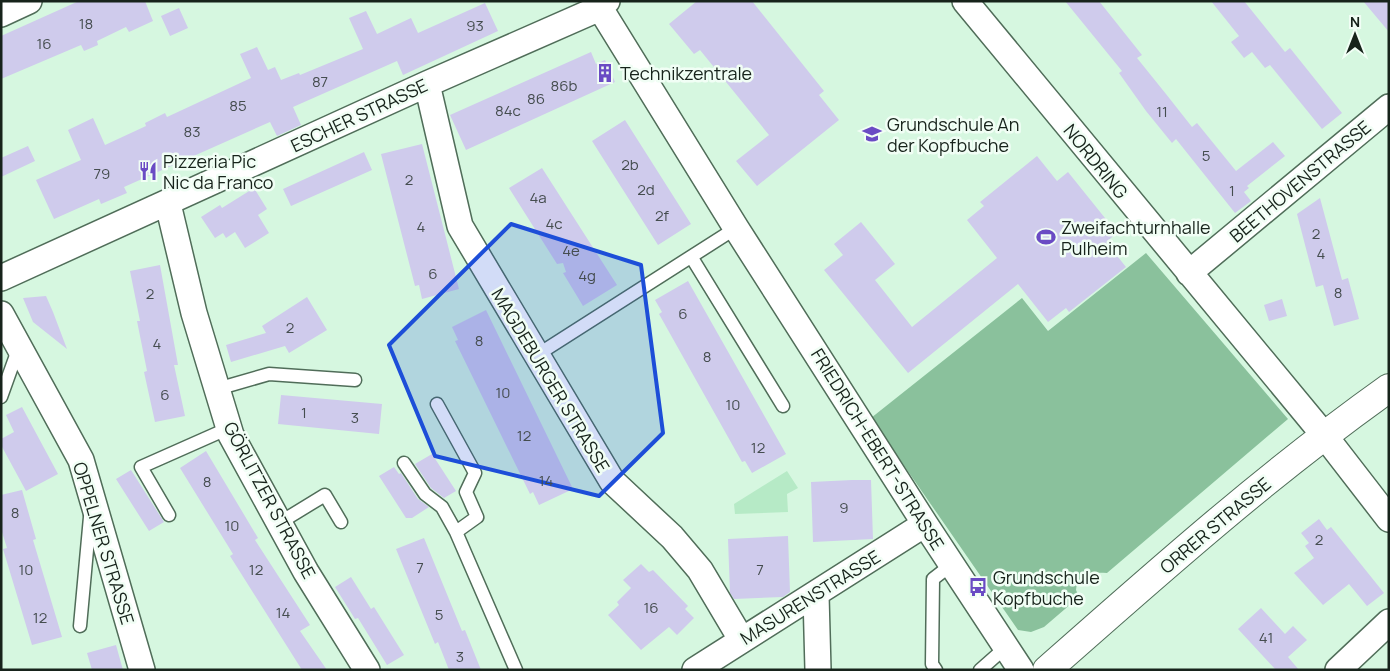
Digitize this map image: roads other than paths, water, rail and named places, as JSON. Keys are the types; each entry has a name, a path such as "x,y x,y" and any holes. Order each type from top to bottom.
{"street":[{"path":"1,14 29,1"},
{"name":"NORDRING","path":"965,1 1324,435 1389,519"},
{"name":"ESCHER STRASSE","path":"1,278 168,204 603,5"},
{"name":"FRIEDRICH-EBERT-STRASSE","path":"603,5 736,228 951,565 1021,670"},
{"name":"MAGDEBURGER STRASSE","path":"427,84 460,226 612,481 672,537 700,570 741,639"},
{"name":"BEETHOVENSTRASSE","path":"1189,273 1389,107"},
{"name":"GÖRLITZER STRASSE","path":"168,204 194,313 229,428 306,572 367,670"},
{"name":"OPPELNER STRASSE","path":"1,314 81,460 142,670"},
{"name":"ORRER STRASSE","path":"1047,670 1176,557 1324,435 1389,388"},
{"name":"MASURENSTRASSE","path":"695,670 741,639 816,595 925,524"},
{"path":"816,595 818,670"},
{"path":"1338,670 1389,622"}],"lane":[{"path":"537,355 692,258 736,228"},
{"path":"692,258 783,406"},
{"path":"1,397 19,347"},
{"path":"217,389 269,374 355,380"},
{"path":"437,404 475,472 466,492 477,517 456,532"},
{"path":"169,515 141,467 229,428"},
{"path":"404,463 425,494 442,507 456,532 516,670"},
{"path":"279,523 325,495 341,522"},
{"path":"80,626 92,496"},
{"path":"936,670 932,664 933,579 951,565"},
{"path":"980,670 1006,647"}],"place":[{"name":"Technikzentrale","path":"605,73"},
{"name":"Grundschule An der Kopfbuche","path":"872,134"},
{"name":"Pizzeria Pic Nic da Franco","path":"148,171"},
{"name":"Zweifachturnhalle Pulheim","path":"1046,237"},
{"name":"Grundschule Kopfbuche","path":"978,587"}]}
